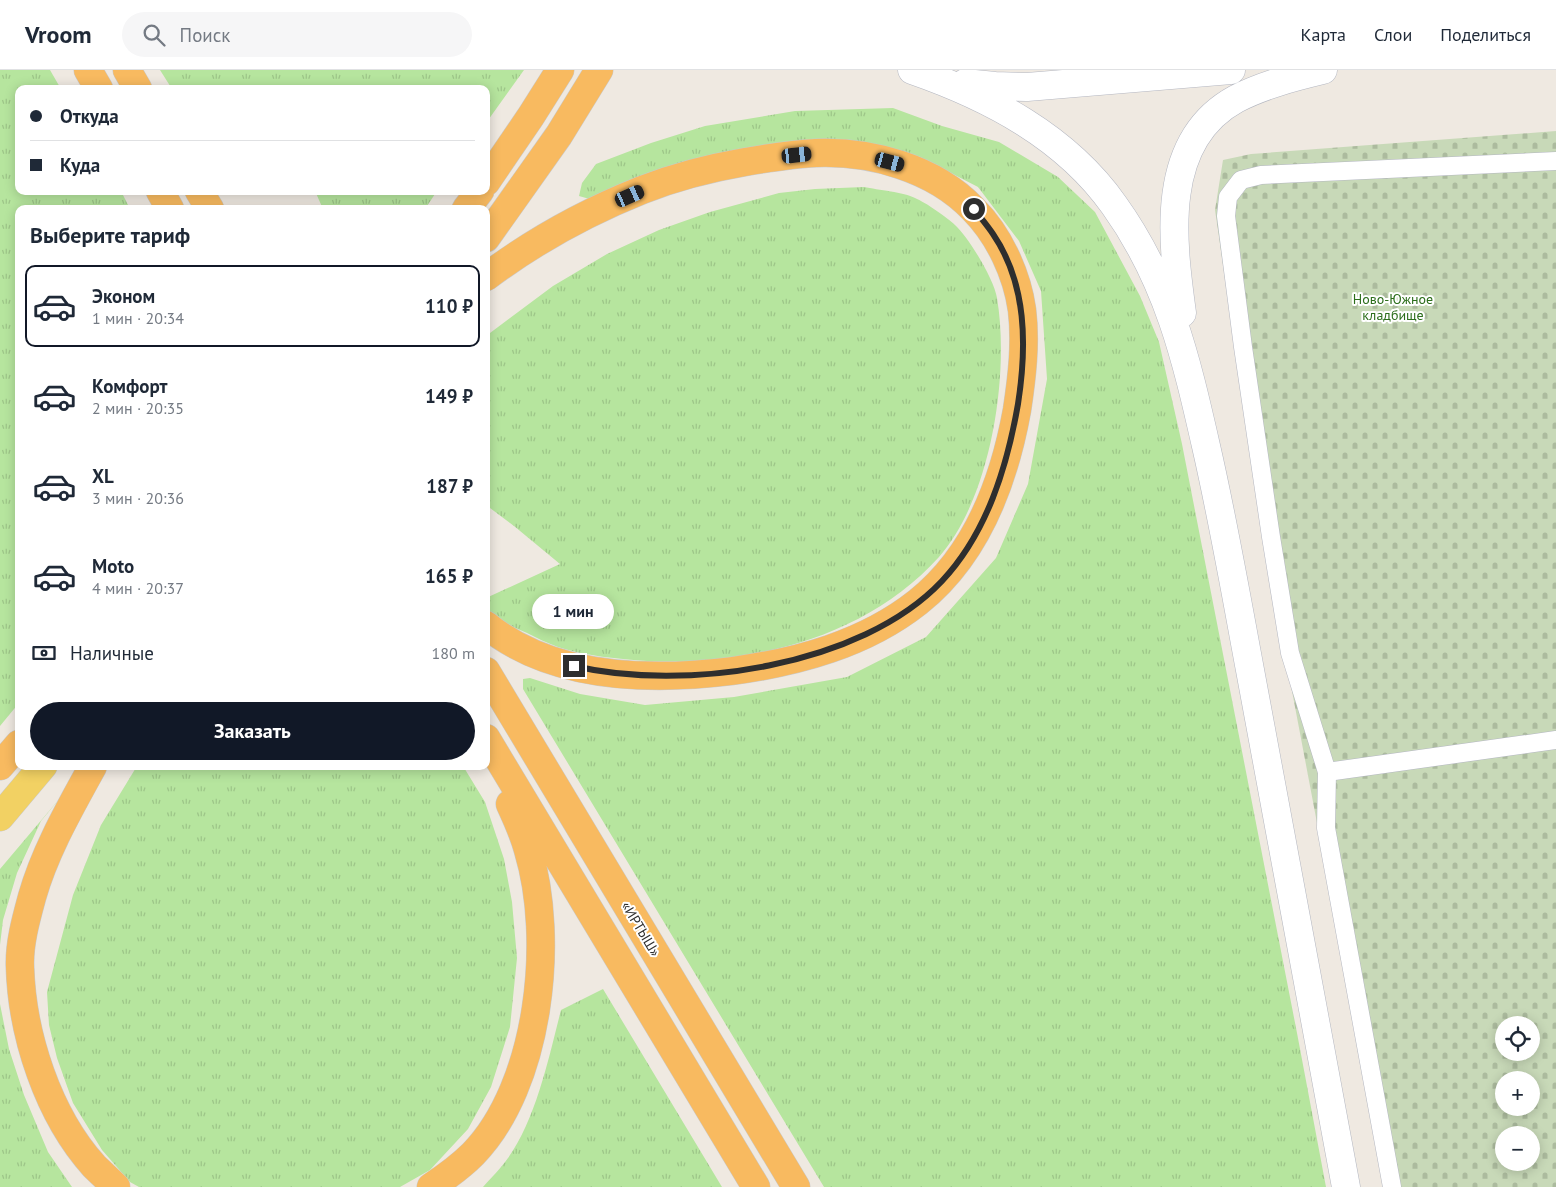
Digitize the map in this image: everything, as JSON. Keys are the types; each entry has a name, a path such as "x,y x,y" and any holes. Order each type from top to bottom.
{"highway":[{"path":"88,70 97,85"},
{"path":"127,70 136,85"},
{"path":"490,176 560,70"},
{"path":"490,232 559,135 599,70"},
{"path":"490,274 510,259 557,231 601,208 644,189 692,173 779,156 816,153 846,154 904,166 931,177 954,192 974,209 994,234 1006,256 1015,280 1022,308 1024,344 1013,430 1003,469 989,507 977,532 942,581 893,620 866,635 828,650 789,661 699,675 666,677 593,670 555,661 526,649 490,627"},
{"path":"469,205 477,195"},
{"name":"«ИРТЫШ»","path":"490,678 796,1187"},
{"path":"490,745 756,1187"},
{"path":"0,766 15,749"},
{"path":"431,1187 446,1177 473,1153 494,1126 512,1094 526,1055 536,1002 541,965 540,924 534,875 528,850 514,812 490,761"},
{"path":"91,770 46,859 33,895 25,927 20,966 23,1007 30,1040 42,1079 57,1110 77,1142 94,1165 116,1187"}],"main road":[{"path":"0,817 40,770"}],"street":[{"path":"912,70 941,80 998,106 1064,149 1113,203 1154,270 1168,303 1191,379 1219,504 1346,1187"},
{"path":"941,80 995,86 1026,87 1231,70"},
{"path":"1191,379 1177,273 1174,230 1180,170 1188,150 1202,128 1216,113 1236,99 1280,82 1323,70"}],"lane":[{"path":"1392,1187 1326,828 1327,772 1290,653 1270,536 1226,216 1228,197 1241,180 1261,175 1556,161"},
{"path":"1327,772 1556,740"}],"green space":[{"path":"0,70 50,70 59,85 15,85 15,195 123,195 128,205 15,205 15,708 0,726"},
{"path":"160,70 524,70 490,117 490,85 169,85"},
{"path":"893,108 942,126 999,142 1058,177 1095,212 1140,296 1159,342 1182,444 1326,1187 824,1187 523,689 523,679 530,678 580,694 645,705 734,697 847,677 926,637 996,558 1028,484 1047,379 1041,291 1019,241 978,187 920,157 865,143 593,200 579,196 582,183 596,164 651,143 705,126 795,111"},
{"name":"Ново-Южное кладбище","path":"1556,131 1556,1187 1386,1187 1263,538 1215,210 1223,160 1251,154"},
{"path":"864,187 910,196 930,206 961,231 980,259 995,290 1000,329 1001,362 992,434 984,469 972,502 957,532 939,557 910,585 878,608 843,626 805,641 767,651 727,658 647,661 590,655 554,645 496,618 490,613 490,596 560,564 490,508 490,333 553,286 607,254 659,230 710,212 779,193"},
{"path":"317,195 434,195 428,205 321,205"},
{"path":"135,770 465,770 485,802 504,859 512,902 517,958 510,1027 491,1087 468,1129 430,1170 400,1187 139,1187 130,1182 102,1150 73,1103 57,1058 49,1025 47,992 73,895 101,825"},
{"path":"71,785 41,821 17,873 3,920 0,945 0,869"},
{"path":"603,989 722,1187 483,1187 508,1158 526,1125 540,1087 561,1010"},
{"path":"0,1004 9,1049 24,1095 48,1152 72,1187 0,1187"}],"route":[{"path":"574,666 622,674 666,677 699,675 789,661 828,650 866,635 893,620 942,581 977,532 994,494 1003,469 1013,430 1022,373 1024,344 1022,308 1015,280 1006,256 994,234 974,209"}]}
